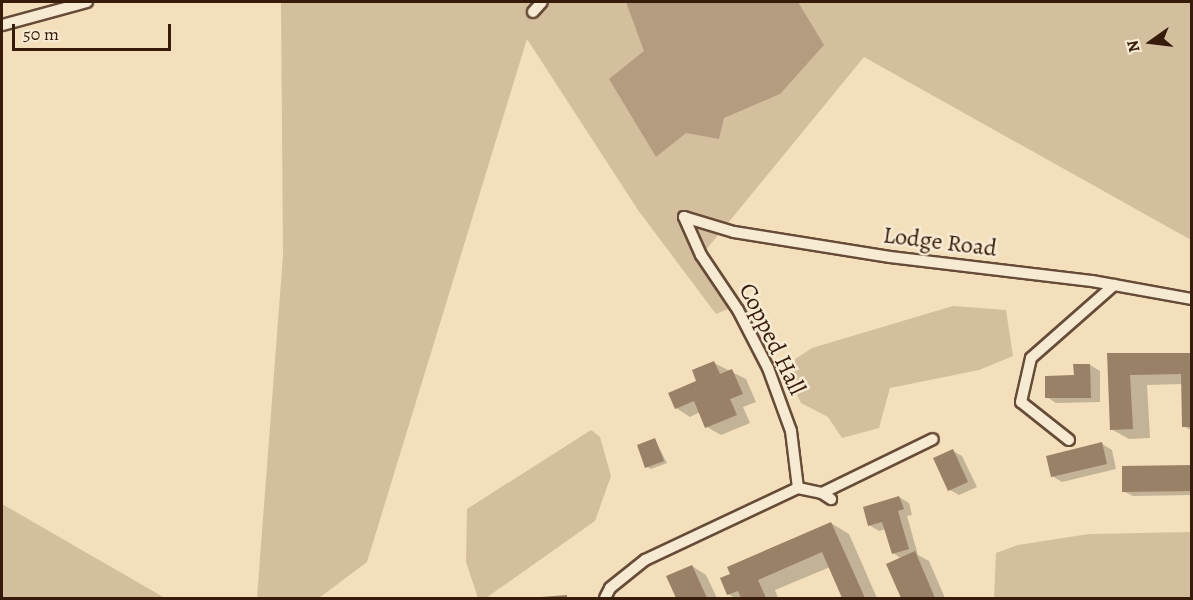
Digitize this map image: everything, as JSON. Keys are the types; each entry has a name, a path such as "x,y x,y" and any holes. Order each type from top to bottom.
{"lane":[{"path":"2,25 87,2"},
{"path":"533,12 542,2"},
{"name":"Lodge Road","path":"684,217 734,232 890,258 1114,285 1191,299"},
{"name":"Copped Hall","path":"684,217 701,255 738,310 768,368 791,431 798,488"},
{"path":"1069,440 1021,402 1031,358 1114,285"},
{"path":"605,598 610,588 645,560 798,488 826,496 933,439"}],"shaded area":[{"path":"281,2 1191,2 1191,240 864,57 705,251 742,303 716,314 638,210 527,39 367,562 319,598 257,598 283,255"},
{"path":"626,2 798,2 824,45 780,94 724,118 719,139 686,133 656,157 609,79 644,51"},
{"path":"953,306 1006,310 1013,356 979,370 890,388 879,428 842,438 828,417 801,403 783,367 812,348"},
{"path":"591,430 600,437 611,476 595,521 486,598 478,598 466,562 467,509"},
{"path":"2,504 165,598 2,598"},
{"path":"1191,532 1191,598 994,598 996,553 1018,545 1089,534"}],"building":[{"path":"1107,353 1192,353 1192,427 1182,427 1181,374 1130,375 1133,429 1110,430"},
{"path":"714,361 720,374 732,369 743,394 730,399 737,415 705,428 694,401 675,409 668,393 696,381 692,370"},
{"path":"1073,364 1090,364 1091,398 1045,398 1045,376 1074,375"},
{"path":"655,438 664,461 645,468 637,445"},
{"path":"1102,442 1107,464 1051,477 1046,456"},
{"path":"953,449 968,482 948,491 933,458"},
{"path":"1192,465 1192,491 1122,492 1122,466"},
{"path":"899,496 904,509 898,511 909,549 892,554 882,522 868,526 863,507"},
{"path":"831,522 865,598 842,598 822,552 758,580 766,598 741,598 738,591 727,595 720,578 730,574 727,567"},
{"path":"915,551 935,598 901,598 886,564"},
{"path":"692,565 707,598 676,598 666,576"},
{"path":"567,595 567,598 541,597"}]}
